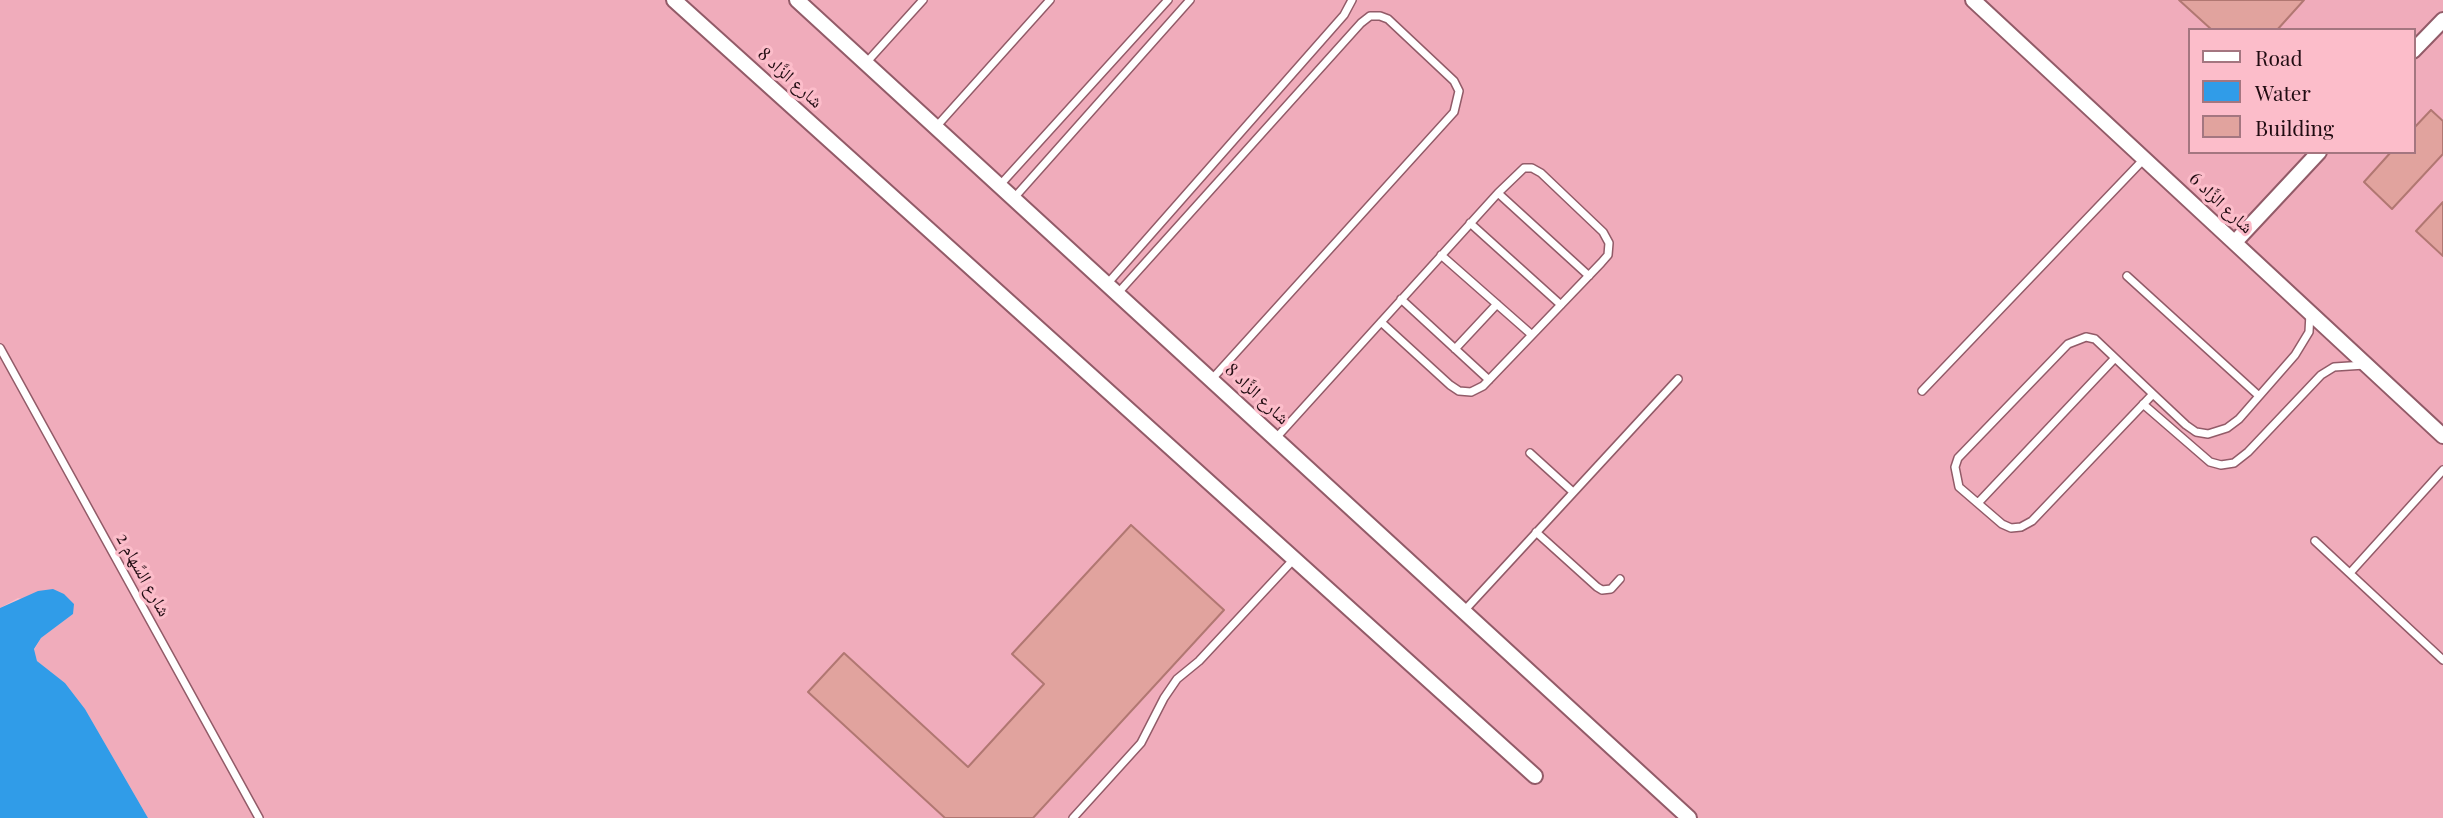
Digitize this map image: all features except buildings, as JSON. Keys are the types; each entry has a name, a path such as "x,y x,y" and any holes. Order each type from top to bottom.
{"street":[{"name":"شارع الزَّاد 8","path":"674,0 1535,776"},
{"name":"شارع الزَّاد 8","path":"799,1 1689,818"},
{"name":"شارع الزَّاد 6","path":"1981,3 2443,436"},
{"path":"2415,49 2443,20"},
{"path":"2235,242 2317,154"}],"lane":[{"path":"866,63 923,0"},
{"path":"936,127 1050,0"},
{"path":"1000,185 1168,0"},
{"path":"1014,198 1190,0"},
{"path":"1113,288 1344,15 1352,0"},
{"path":"1113,288 1361,23 1370,16 1388,19 1454,81 1459,91 1454,112 1212,379"},
{"path":"1922,391 2144,158"},
{"path":"1276,438 1470,223 1524,168 1532,168 1541,173 1603,232 1609,243 1608,255 1589,276 1483,386 1471,391 1459,391 1381,322"},
{"path":"1498,193 1589,276"},
{"path":"1470,223 1561,305"},
{"path":"1441,255 1532,335"},
{"path":"2127,276 2259,396"},
{"path":"1401,299 1489,380"},
{"path":"1455,349 1497,304"},
{"path":"2153,394 2032,521 2021,527 2011,528 2002,524 1959,487 1955,467 1958,458 2068,344 2086,337 2095,340 2115,358 2186,425 2196,432 2208,434 2227,428 2239,419 2303,345 2309,332 2310,313"},
{"name":"شارع السِّهام 2","path":"0,348 259,818"},
{"path":"1978,503 2115,358"},
{"path":"2143,404 2210,462 2221,465 2234,463 2248,452 2321,375 2334,368 2367,365"},
{"path":"1463,611 1678,379"},
{"path":"1530,453 1573,492"},
{"path":"2350,573 2443,470"},
{"path":"1536,532 1602,590 1611,589 1620,579"},
{"path":"2315,541 2443,660"},
{"path":"1073,818 1141,743 1177,679 1199,661 1294,558"}],"shaded area":[{"path":"0,0 2443,0 2443,818 148,818 85,709 65,683 37,661 34,650 41,638 73,614 18,598 0,608"}],"water":[{"path":"53,589 64,594 74,604 73,614 41,638 34,649 37,661 65,683 85,709 148,818 0,818 0,608 38,591"}]}
